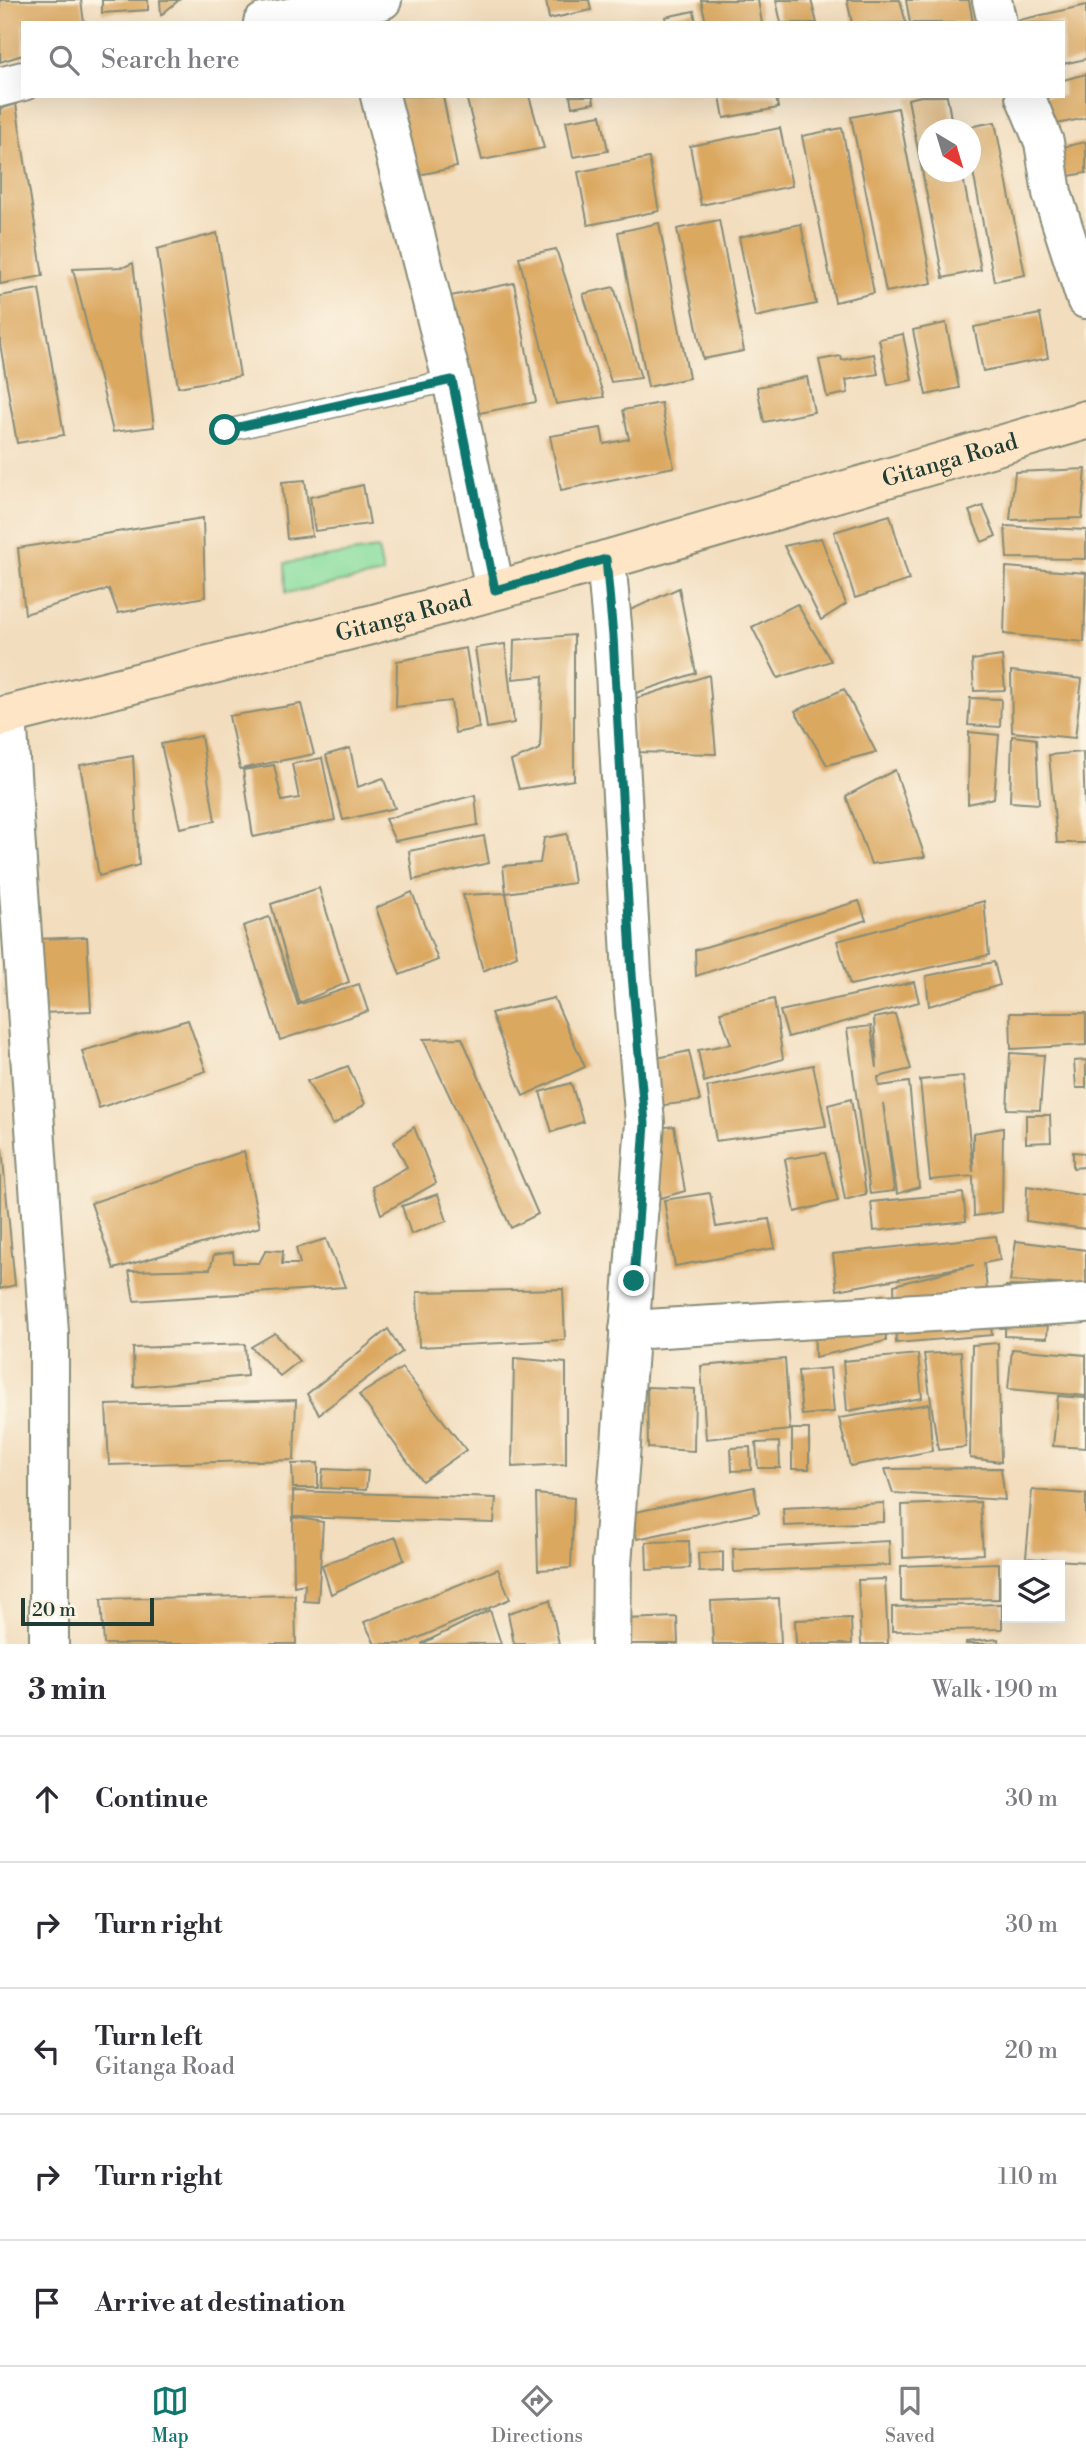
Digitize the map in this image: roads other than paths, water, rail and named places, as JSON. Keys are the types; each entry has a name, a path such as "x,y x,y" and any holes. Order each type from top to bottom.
{"main road":[{"name":"Gitanga Road","path":"4,716 370,625 1086,420"}],"street":[{"path":"992,0 997,21"},
{"path":"279,21 367,9"},
{"path":"0,87 21,82"},
{"path":"381,98 452,380 495,590"},
{"path":"1026,98 1044,142 1052,193 1086,299"},
{"path":"606,559 614,649 632,974 645,1124 612,1564 611,1644"},
{"path":"4,716 49,1333 49,1644"},
{"path":"629,1330 1086,1303"}],"lane":[{"path":"225,430 452,380"}]}
